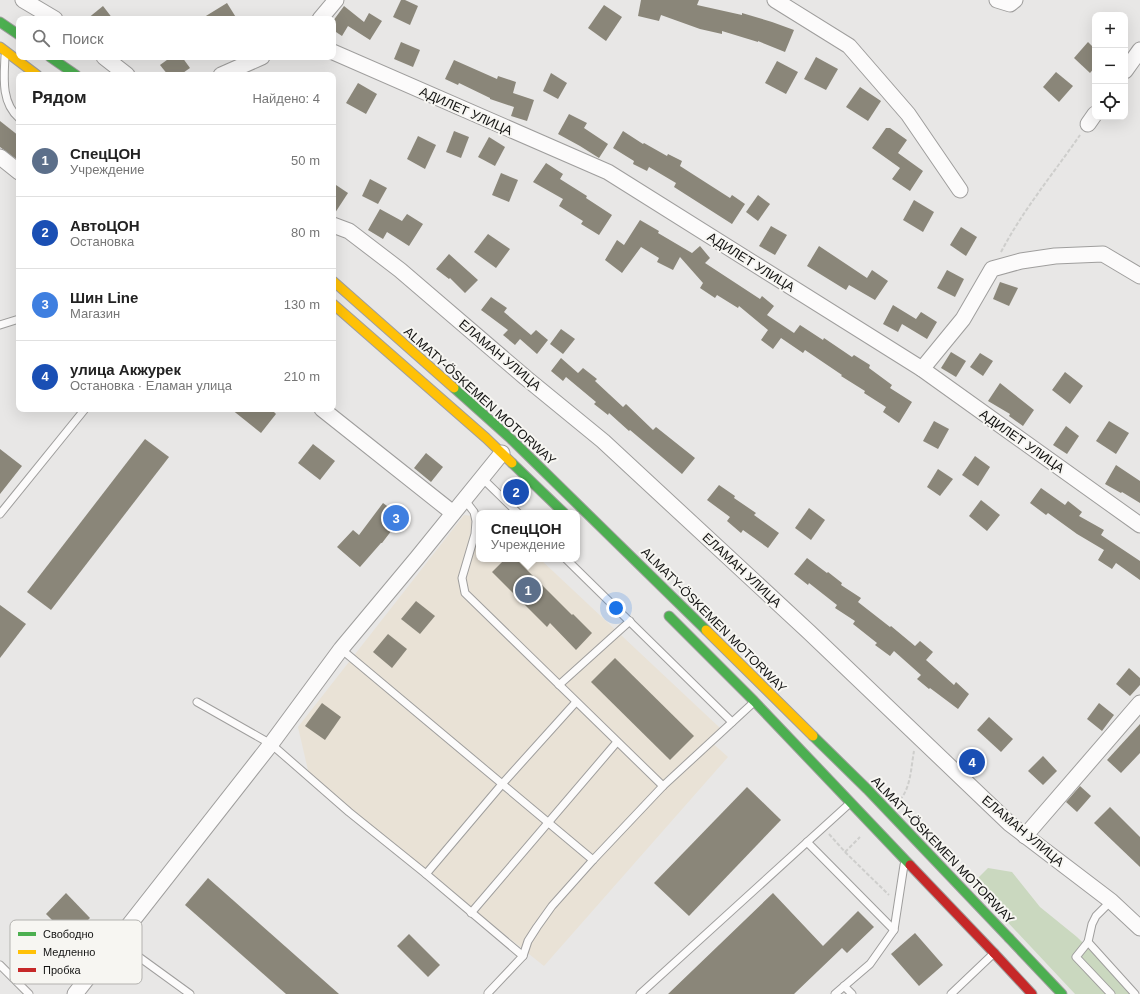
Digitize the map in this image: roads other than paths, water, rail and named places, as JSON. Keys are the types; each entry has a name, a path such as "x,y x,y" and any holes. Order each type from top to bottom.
{"main road":[{"path":"0,22 16,33"},
{"path":"3,49 16,59"},
{"path":"17,60 33,72"},
{"path":"54,60 72,72"},
{"name":"ALMATY-ÖSKEMEN MOTORWAY","path":"336,283 512,440 888,811 1001,945 1032,994"},
{"name":"ALMATY-ÖSKEMEN MOTORWAY","path":"336,307 480,432 561,510"},
{"name":"ALMATY-ÖSKEMEN MOTORWAY","path":"664,610 905,858 1001,945 1062,994"}],"street":[{"path":"24,0 50,16"},
{"path":"323,16 336,0"},
{"path":"775,0 849,46 908,114 960,190"},
{"path":"997,0 1010,4 1014,0"},
{"path":"1128,67 1140,50"},
{"name":"АДИЛЕТ УЛИЦА","path":"336,53 608,172 922,369 1140,525"},
{"path":"108,60 123,72"},
{"path":"228,72 255,60"},
{"path":"0,158 16,170"},
{"name":"ЕЛАМАН УЛИЦА","path":"336,226 349,231 400,270 526,378 603,441 810,632 1010,824 1111,901 1140,928"},
{"path":"922,369 963,319 992,269 1021,261 1055,256 1103,254 1140,276"},
{"path":"326,412 453,513"},
{"path":"133,920 271,744 341,649 502,453"},
{"path":"1025,836 1140,703"},
{"path":"75,994 83,984"}],"lane":[{"path":"3,49 4,82 8,103 16,114"},
{"path":"0,325 16,320"},
{"path":"0,514 83,412"},
{"path":"482,478 515,510"},
{"path":"464,499 474,512 476,521 475,534 462,578 465,594 663,786"},
{"path":"569,562 732,722"},
{"path":"559,685 630,622"},
{"path":"341,649 549,821 593,860"},
{"path":"488,993 523,956 528,941 536,927 548,911 593,860 663,786 754,701"},
{"path":"197,702 271,744 349,812 426,874 523,956"},
{"path":"426,874 503,783 576,702"},
{"path":"471,913 617,742"},
{"path":"640,994 851,802"},
{"path":"807,842 894,930"},
{"path":"834,994 870,964 894,930 905,858"},
{"path":"1111,901 1096,916 1092,924 1088,942 1076,956 1076,959 1111,994"},
{"path":"1088,942 1135,994"},
{"path":"951,994 1001,945"},
{"path":"142,959 190,994"},
{"path":"0,965 10,975"},
{"path":"19,984 29,994"},
{"path":"844,986 852,994"}],"place":[{"name":"АвтоЦОН","path":"516,492"},
{"name":"Шин Line","path":"396,518"},
{"name":"СпецЦОН","path":"528,590"},
{"name":"улица Акжурек","path":"972,762"}]}
